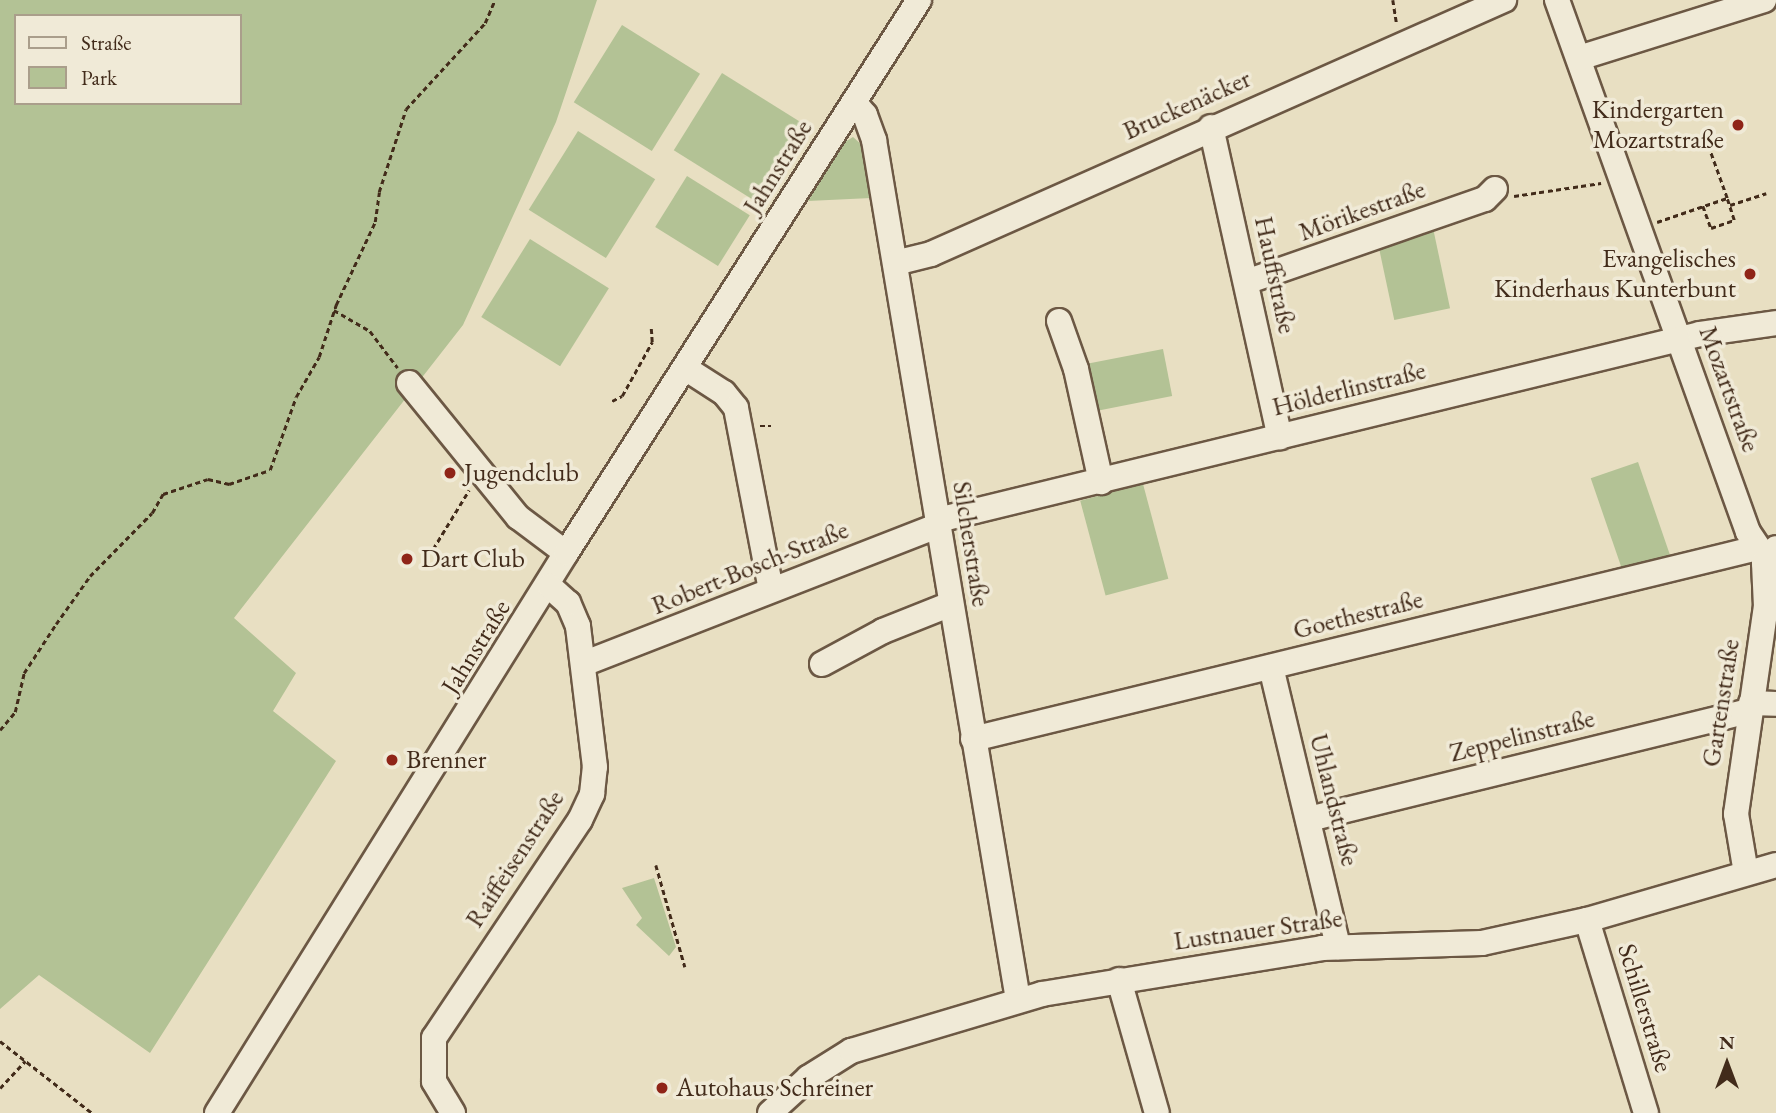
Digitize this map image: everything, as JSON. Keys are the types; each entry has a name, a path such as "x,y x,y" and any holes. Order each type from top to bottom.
{"street":[{"name":"Jahnstraße","path":"217,1113 549,586 566,553 919,0"},
{"name":"Bruckenäcker","path":"895,263 930,254 1211,127 1504,0"},
{"name":"Mozartstraße","path":"1557,0 1680,339 1766,551"},
{"path":"1579,58 1764,0"},
{"name":"Silcherstraße","path":"854,102 872,131 1018,1000"},
{"name":"Hauffstraße","path":"1211,127 1280,437"},
{"name":"Mörikestraße","path":"1246,282 1485,199 1495,189"},
{"path":"1059,321 1076,369 1101,482"},
{"name":"Hölderlinstraße","path":"938,522 1680,339 1776,323"},
{"path":"685,368 724,393 736,408 771,590"},
{"path":"409,383 518,517 566,553"},
{"name":"Robert-Bosch-Straße","path":"583,664 938,522"},
{"name":"Goethestraße","path":"973,739 1766,551"},
{"name":"Gartenstraße","path":"1746,873 1736,814 1767,598 1766,551"},
{"name":"Raiffeisenstraße","path":"453,1113 434,1081 434,1038 580,820 592,794 595,767 583,664 574,615 549,586"},
{"path":"822,664 883,631 951,604"},
{"name":"Uhlandstraße","path":"1270,667 1338,947"},
{"name":"Zeppelinstraße","path":"1308,819 1751,707 1776,704"},
{"name":"Lustnauer Straße","path":"770,1113 808,1078 851,1051 1018,1000 1119,980 1338,947 1474,943 1587,920 1776,865"},
{"name":"Schillerstraße","path":"1587,920 1646,1113"},
{"path":"1119,980 1157,1113"}],"path":[{"path":"0,730 15,712 24,673 56,624 90,576 152,513 163,494 208,479 229,484 270,470 296,397 319,357 334,310 375,222 379,192 406,109 485,23 495,0"},
{"path":"1393,0 1400,44"},
{"path":"1703,206 1711,228 1734,220 1704,134"},
{"path":"1495,189 1513,196 1624,179"},
{"path":"1729,205 1766,193"},
{"path":"1640,228 1727,198"},
{"path":"334,310 370,331 409,383"},
{"path":"612,401 622,396 652,342 651,328"},
{"path":"433,549 480,472"},
{"path":"656,865 685,967"},
{"path":"668,909 675,907"},
{"path":"0,1041 92,1113"},
{"path":"0,1088 25,1060"}],"green space":[{"path":"0,0 597,0 556,122 463,325 234,618 296,673 273,711 336,761 150,1053 39,975 0,1009"},
{"path":"622,25 700,74 652,151 574,102"},
{"path":"722,73 800,122 752,199 674,150"},
{"path":"578,131 655,179 606,258 529,210"},
{"path":"853,137 863,146 871,198 808,201 845,142"},
{"path":"687,176 750,215 718,266 655,227"},
{"path":"1433,228 1450,308 1394,320 1377,240"},
{"path":"530,239 609,288 560,366 481,317"},
{"path":"1163,349 1172,396 1094,411 1084,364"},
{"path":"1638,462 1671,558 1624,575 1591,478"},
{"path":"1143,484 1168,579 1106,595 1080,501"},
{"path":"654,878 676,947 669,956 636,925 642,918 622,888"}],"place":[{"name":"Kindergarten Mozartstraße","path":"1738,125"},
{"name":"Evangelisches Kinderhaus Kunterbunt","path":"1750,274"},
{"name":"Jugendclub","path":"450,473"},
{"name":"Dart Club","path":"407,559"},
{"name":"Brenner","path":"392,760"},
{"name":"Autohaus Schreiner","path":"662,1088"}]}
